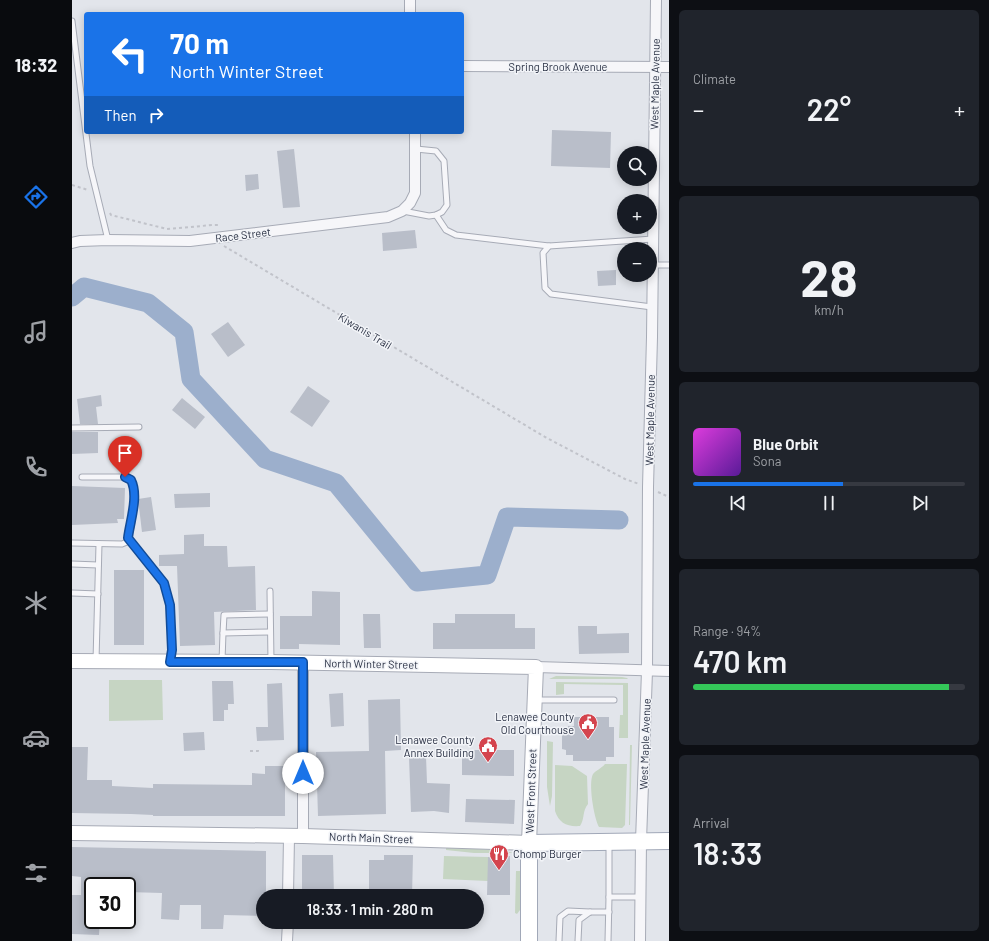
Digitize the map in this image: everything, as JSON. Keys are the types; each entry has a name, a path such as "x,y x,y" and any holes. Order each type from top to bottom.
{"main road":[{"name":"North Main Street","path":"529,843 669,841"},
{"path":"529,843 529,941"}],"street":[{"path":"410,0 410,12"},
{"name":"West Maple Avenue","path":"653,239 656,0"},
{"name":"Spring Brook Avenue","path":"464,66 669,67"},
{"path":"415,134 416,149"},
{"name":"Race Street","path":"72,243 80,241 108,240 190,241 388,217 402,211 410,203 415,193 416,149"},
{"name":"West Maple Avenue","path":"640,941 641,841 647,671 648,487 653,282"},
{"name":"North Winter Street","path":"72,661 303,662 669,671"},
{"path":"289,889 296,836 303,662"},
{"name":"West Front Street","path":"529,843 536,667"},
{"name":"North Main Street","path":"72,833 296,836 529,843"},
{"path":"287,941 288,929"}],"lane":[{"path":"72,21 84,118"},
{"path":"86,134 90,166 108,240"},
{"path":"402,211 429,216 442,212 447,205 444,161 436,151 416,149"},
{"path":"436,215 446,230 456,235 549,246 653,239"},
{"path":"549,246 544,254 546,288 551,294 652,307"},
{"path":"657,265 669,265"},
{"path":"72,428 139,428"},
{"path":"72,543 122,544 126,542 128,538 133,514 134,485 131,480 125,477 82,477"},
{"path":"128,538 164,583 170,605 172,650 170,662"},
{"path":"96,661 99,544"},
{"path":"72,564 98,565"},
{"path":"270,591 271,662"},
{"path":"72,593 98,594"},
{"path":"222,662 224,615 270,614"},
{"path":"224,633 270,632"},
{"path":"534,700 614,700"},
{"path":"608,842 608,941"},
{"path":"609,897 640,897"},
{"path":"559,941 560,917 568,912 609,912"},
{"path":"578,941 579,920 590,912"}],"path":[{"path":"72,185 88,190 98,196"},
{"name":"Kiwanis Trail","path":"98,196 111,215 167,229 218,225 220,244 225,248 545,437 625,479 648,487 669,497"},
{"path":"250,751 258,751 258,747"}],"green space":[{"path":"556,676 622,677 628,679 549,679"},
{"path":"109,680 162,680 163,720 109,721"},
{"path":"556,682 628,683 628,738 619,738 620,715 623,715 623,685 564,684 564,694 556,695"},
{"path":"547,741 553,742 552,796 550,806 547,787"},
{"path":"630,745 632,745 629,825"},
{"path":"605,764 627,764 625,825 622,828 599,827 595,816 591,792 592,778 593,774"},
{"path":"555,765 572,766 587,776 588,804 580,826 567,825 559,819 555,811"},
{"path":"446,848 503,850 513,853 474,853 446,850"},
{"path":"444,856 488,857 488,881 443,879"},
{"path":"516,871 521,871 520,910 517,914 515,913"}],"building":[{"path":"552,130 611,132 610,168 551,166"},
{"path":"294,149 300,207 283,208 277,151"},
{"path":"258,174 259,189 246,191 245,175"},
{"path":"415,230 417,248 383,251 382,233"},
{"path":"616,270 616,285 598,286 597,271"},
{"path":"228,322 245,345 228,357 211,334"},
{"path":"308,386 330,401 312,427 290,412"},
{"path":"101,395 102,406 96,407 98,424 80,424 77,399"},
{"path":"182,398 205,417 195,429 172,410"},
{"path":"72,432 98,432 98,453 72,454"},
{"path":"72,486 125,488 124,519 117,519 118,523 72,525"},
{"path":"210,493 210,507 175,508 174,494"},
{"path":"151,497 156,530 142,532 138,499"},
{"path":"204,534 204,546 227,546 228,567 255,566 256,610 214,612 215,645 180,646 177,566 159,566 159,555 184,554 184,535"},
{"path":"114,570 144,570 144,645 114,645"},
{"path":"312,591 340,592 340,645 299,644 299,649 280,649 280,616 312,616"},
{"path":"363,614 380,614 381,648 364,648"},
{"path":"455,614 515,614 515,628 535,628 535,649 433,649 433,623 455,623"},
{"path":"578,626 597,626 597,634 629,633 629,653 579,654"},
{"path":"212,681 233,681 234,704 228,704 228,710 224,710 224,721 213,721"},
{"path":"282,683 284,740 257,741 256,727 268,727 267,684"},
{"path":"343,693 344,726 331,727 329,694"},
{"path":"400,699 401,750 385,751 386,814 318,816 316,752 369,751 368,700"},
{"name":"Lenawee County Old Courthouse","path":"574,717 609,717 609,727 614,727 614,757 606,757 606,761 573,761 573,755 566,755 566,750 562,749 562,729 568,730 568,726 574,726"},
{"path":"204,732 205,750 184,751 183,733"},
{"path":"72,747 88,747 87,780 112,780 112,786 153,788 153,784 252,785 252,773 265,774 265,766 285,766 285,816 153,816 72,813"},
{"name":"Lenawee County Annex Building","path":"462,750 514,750 514,776 462,775"},
{"path":"426,756 427,783 450,784 449,813 434,811 411,812 409,757"},
{"path":"466,799 515,800 514,824 465,822"},
{"path":"72,847 266,851 266,889 256,889 256,916 224,915 223,929 201,929 201,905 180,905 179,920 161,919 162,893 136,892 136,877 84,877 84,929 99,929 99,935 72,934 72,895 81,895 81,877 72,876"},
{"path":"302,855 333,855 334,889 302,889"},
{"path":"384,855 413,855 412,889 369,889 369,860 384,860"},
{"name":"Chomp Burger","path":"510,856 510,895 487,895 488,857"}],"waterway":[{"path":"72,297 84,287 148,303 184,332 191,379 265,459 336,483 417,582 487,575 507,517 619,520"}],"place":[{"name":"Lenawee County Old Courthouse","path":"588,740"},
{"name":"Lenawee County Annex Building","path":"488,763"},
{"name":"Chomp Burger","path":"499,871"}],"route":[{"path":"125,477 131,480 134,485 133,514 128,538 150,566 158,573 164,583 170,605 172,650 170,662 303,662 303,773"}]}
